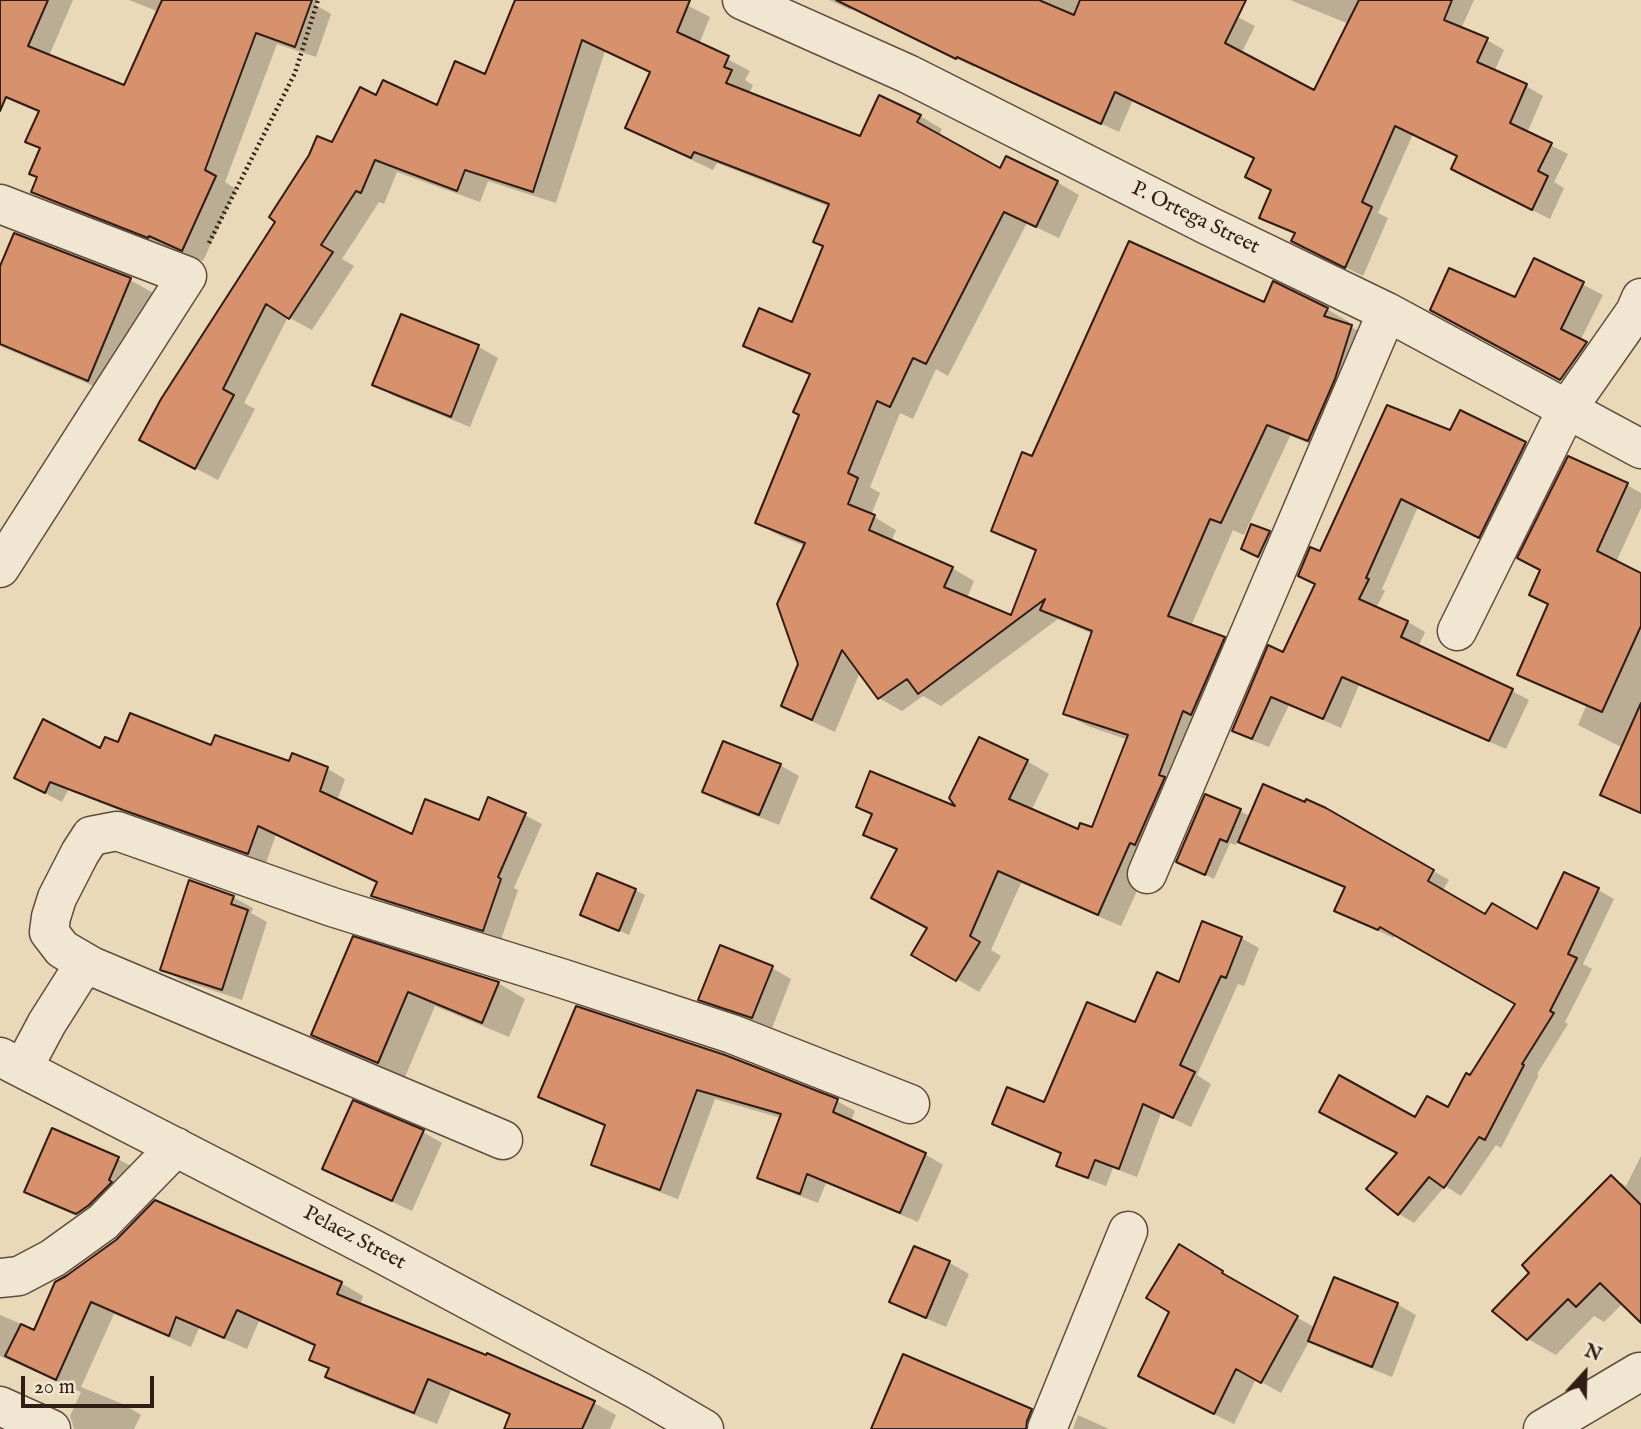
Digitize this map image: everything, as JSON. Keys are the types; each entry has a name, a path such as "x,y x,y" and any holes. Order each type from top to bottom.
{"street":[{"name":"P. Ortega Street","path":"742,0 908,74 1209,226 1387,312 1641,449"},
{"path":"0,205 187,276 0,568"},
{"path":"1457,631 1567,409 1635,312 1641,298"},
{"path":"1147,874 1387,312"},
{"path":"503,1140 85,963 62,948 49,932 51,917 57,898 92,836 117,831 332,907 732,1034 910,1104"},
{"path":"11,1062 47,1023 85,963"},
{"name":"Pelaez Street","path":"11,1062 373,1249 639,1391 704,1429"},
{"path":"0,1278 19,1276 52,1258 103,1222 176,1147"},
{"path":"1048,1429 1128,1231"},
{"path":"1543,1429 1639,1372"},
{"path":"0,1406 51,1429"}],"path":[{"path":"187,276 213,237 295,73 318,0"}],"building":[{"path":"0,0 48,0 28,46 124,85 162,0 312,0 295,47 256,33 205,170 216,176 182,251 31,192 37,177 29,174 40,148 25,142 39,111 6,97 0,111"},
{"path":"515,0 690,0 677,32 729,56 724,67 732,70 726,83 860,136 879,95 921,115 917,122 1000,168 1006,156 1058,181 1036,227 1004,212 926,364 913,358 890,407 877,401 848,473 858,478 848,504 875,515 869,530 953,567 944,587 1011,615 1036,550 991,531 1022,452 1032,456 1129,241 1264,302 1273,281 1328,308 1324,316 1352,325 1335,379 1308,441 1267,425 1221,523 1210,519 1168,616 1225,637 1191,715 1183,711 1159,775 1165,777 1135,845 1130,843 1098,915 998,871 970,936 980,942 956,981 911,955 927,928 871,898 897,849 863,835 872,814 856,807 870,771 955,806 949,798 979,737 1028,760 1009,799 1078,829 1080,823 1092,827 1128,735 1063,714 1092,631 1040,610 1045,599 918,694 907,679 878,699 842,650 812,720 781,706 798,664 777,604 805,543 755,523 799,415 793,412 810,374 743,346 759,308 792,322 823,246 813,242 829,204 694,152 691,158 625,128 650,72 582,40 533,192 465,170 457,191 375,160 361,193 356,191 321,245 333,252 289,319 266,304 223,389 234,395 195,469 139,440 161,399 275,222 269,217 309,155 317,136 332,142 360,87 376,95 383,80 437,105 455,61 485,74"},
{"path":"836,0 1039,0 1074,15 1080,0 1246,0 1225,43 1314,90 1359,0 1452,0 1444,20 1488,38 1477,62 1527,84 1510,123 1552,143 1538,171 1548,176 1532,210 1451,169 1457,156 1395,126 1362,202 1372,207 1345,268 1291,241 1295,233 1259,218 1271,190 1245,177 1254,158 1115,92 1101,124 957,57 956,59"},
{"path":"14,233 131,278 88,381 0,344 0,266"},
{"path":"1534,258 1584,282 1561,329 1587,342 1560,380 1430,310 1449,268 1515,297"},
{"path":"401,314 479,345 451,417 372,385"},
{"path":"1387,405 1450,430 1460,410 1526,442 1479,538 1401,499 1359,599 1408,621 1401,637 1513,689 1489,741 1342,677 1323,719 1271,697 1252,739 1232,731 1268,645 1283,652 1315,584 1298,576 1310,547 1320,551"},
{"path":"1568,456 1628,483 1597,551 1641,573 1641,626 1602,712 1517,675 1548,604 1529,595 1540,570 1517,558"},
{"path":"1251,524 1270,531 1258,557 1241,549"},
{"path":"1641,703 1641,813 1600,795"},
{"path":"130,713 211,745 215,735 289,761 292,753 328,767 320,791 412,834 425,799 479,820 488,797 526,813 498,877 501,879 483,931 371,896 377,882 258,826 248,854 50,782 45,793 14,778 43,719 100,748 105,737 118,742"},
{"path":"723,741 781,764 759,815 702,792"},
{"path":"1263,784 1326,808 1434,870 1428,881 1485,914 1492,903 1537,929 1564,872 1599,888 1568,954 1577,958 1550,1011 1554,1013 1522,1064 1524,1065 1485,1140 1479,1137 1444,1188 1429,1177 1398,1215 1366,1189 1397,1153 1319,1112 1339,1075 1415,1117 1427,1096 1448,1107 1466,1073 1470,1075 1515,1004 1380,927 1378,930 1334,911 1345,887 1238,842"},
{"path":"1205,794 1241,809 1227,842 1220,839 1205,875 1176,862"},
{"path":"597,873 636,889 619,931 580,915"},
{"path":"189,880 234,896 231,904 248,910 222,990 160,970"},
{"path":"1202,921 1242,937 1226,978 1221,976 1180,1065 1195,1072 1173,1118 1143,1104 1119,1169 1095,1160 1088,1178 1056,1166 1061,1153 992,1124 1007,1087 1044,1102 1087,1002 1135,1022 1157,972 1179,982"},
{"path":"353,936 499,982 482,1023 408,992 378,1063 311,1035"},
{"path":"720,945 773,966 752,1018 698,1000"},
{"path":"576,1006 725,1055 838,1099 833,1112 926,1153 900,1213 807,1174 800,1194 757,1178 781,1114 697,1090 660,1190 591,1165 605,1125 538,1097"},
{"path":"353,1100 424,1130 392,1201 322,1169"},
{"path":"52,1128 119,1157 109,1180 112,1182 76,1214 24,1192"},
{"path":"1611,1175 1641,1205 1641,1323 1600,1283 1576,1307 1568,1299 1527,1340 1492,1311 1529,1273 1522,1265"},
{"path":"155,1200 342,1282 337,1294 486,1355 487,1353 595,1401 582,1429 504,1429 510,1414 428,1379 414,1413 325,1377 329,1368 309,1360 315,1345 237,1310 224,1338 176,1317 169,1336 91,1302 56,1380 5,1356 21,1324 34,1330 55,1282 116,1240"},
{"path":"1179,1244 1223,1271 1222,1273 1298,1316 1261,1383 1236,1369 1214,1414 1138,1376 1169,1312 1146,1298"},
{"path":"914,1246 950,1261 926,1318 889,1302"},
{"path":"1334,1277 1398,1303 1372,1367 1308,1341"},
{"path":"903,1354 1032,1409 1026,1429 871,1429"}]}
